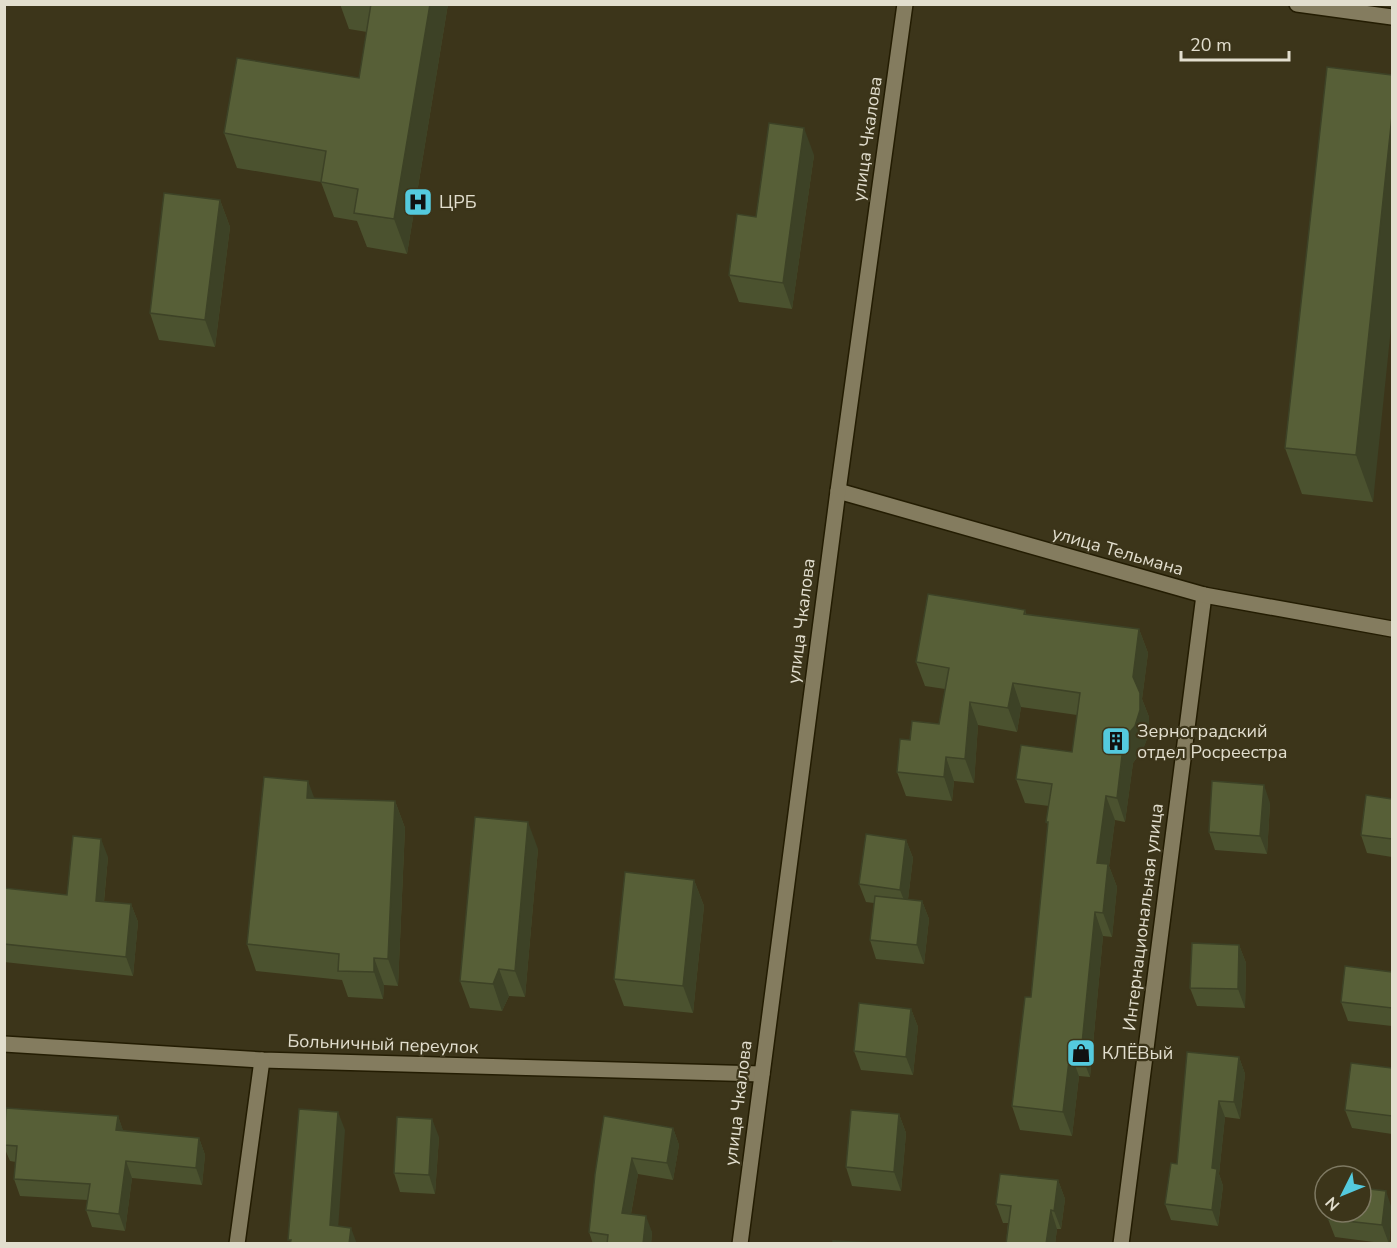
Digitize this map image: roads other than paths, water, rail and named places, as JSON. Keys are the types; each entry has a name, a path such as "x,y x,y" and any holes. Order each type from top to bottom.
{"street":[{"name":"улица Чкалова","path":"740,1244 838,491 905,4"},
{"path":"1297,4 1392,16"},
{"name":"улица Тельмана","path":"838,491 1204,595 1392,628"},
{"name":"Интернациональная улица","path":"1121,1244 1204,595"},
{"name":"Больничный переулок","path":"4,1044 262,1060 762,1074"},
{"path":"237,1244 262,1060"}],"place":[{"name":"ЦРБ","path":"418,202"},
{"name":"Зерноградский отдел Росреестра","path":"1116,741"},
{"name":"КЛЁВый","path":"1081,1053"}]}
